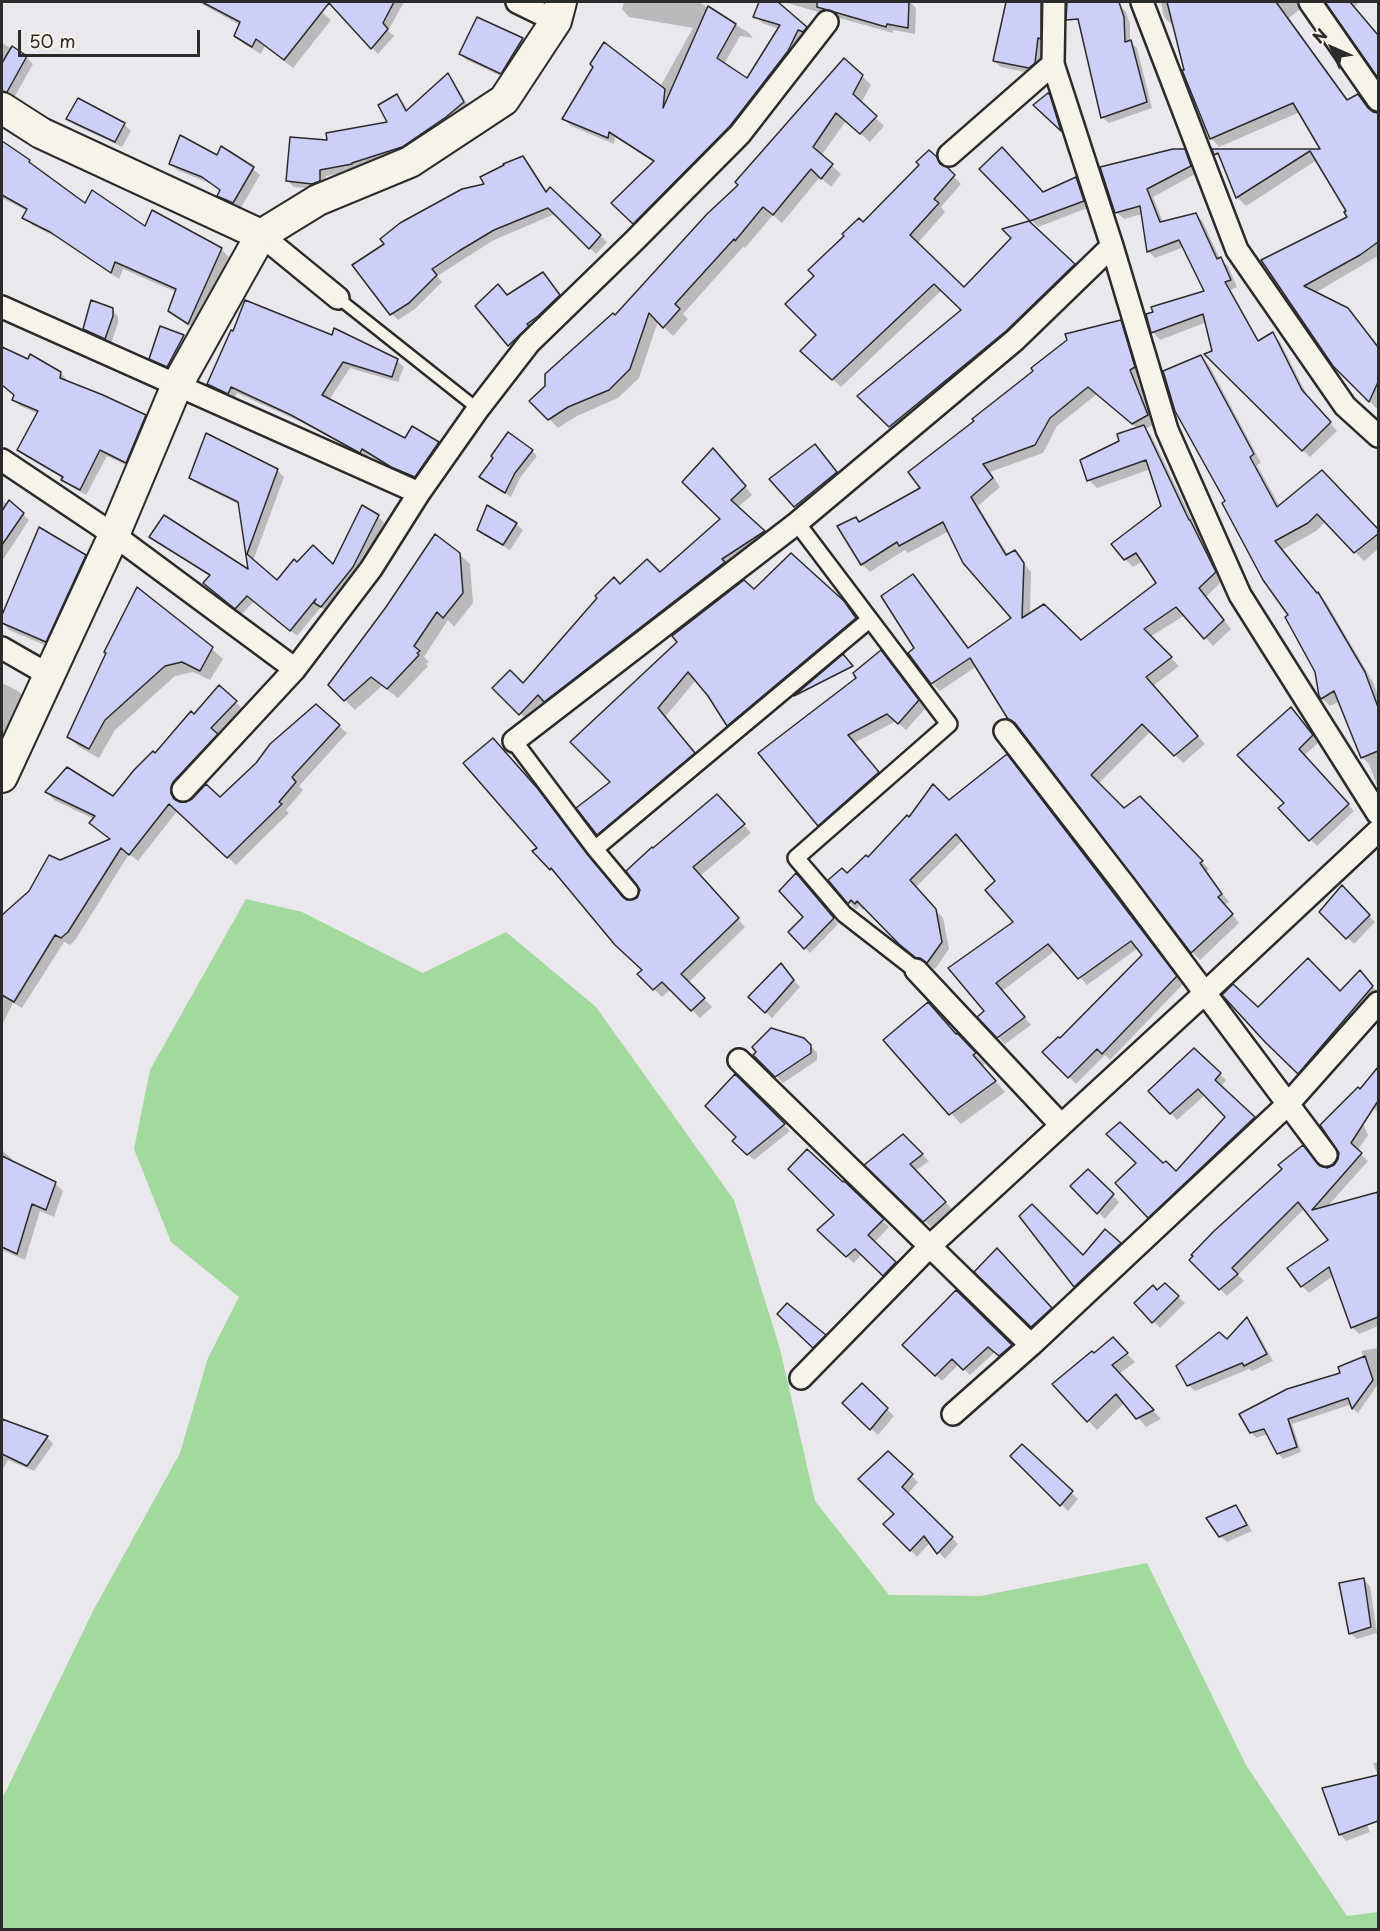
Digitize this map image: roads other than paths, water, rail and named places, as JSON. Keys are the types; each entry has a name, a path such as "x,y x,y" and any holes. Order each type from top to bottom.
{"main road":[{"path":"2,777 114,535 177,386 261,235 318,200 410,162 504,100 559,11"},
{"path":"2,108 41,133 261,235"}],"street":[{"path":"517,2 559,11"},
{"path":"1054,2 1053,64 1112,246 1167,430 1240,596 1378,814"},
{"path":"1142,2 1237,250 1345,406 1378,436"},
{"path":"1310,2 1378,100"},
{"path":"183,790 295,669 371,569 419,493 478,409 529,344 740,134 827,22"},
{"path":"949,155 1053,64"},
{"path":"261,235 338,298"},
{"path":"630,891 595,849 514,741 797,523 1015,340 1112,246"},
{"path":"2,307 419,493"},
{"path":"2,460 114,535 295,669"},
{"path":"797,523 949,724 796,858 844,914 916,970 1061,1125"},
{"path":"595,849 869,620"},
{"path":"2,648 49,675"},
{"path":"1005,731 1326,1155"},
{"path":"801,1378 930,1246 1378,831"},
{"path":"953,1414 1031,1345 1288,1104 1378,1003"},
{"path":"740,1060 1031,1345"}],"lane":[{"path":"338,298 478,409"}]}
